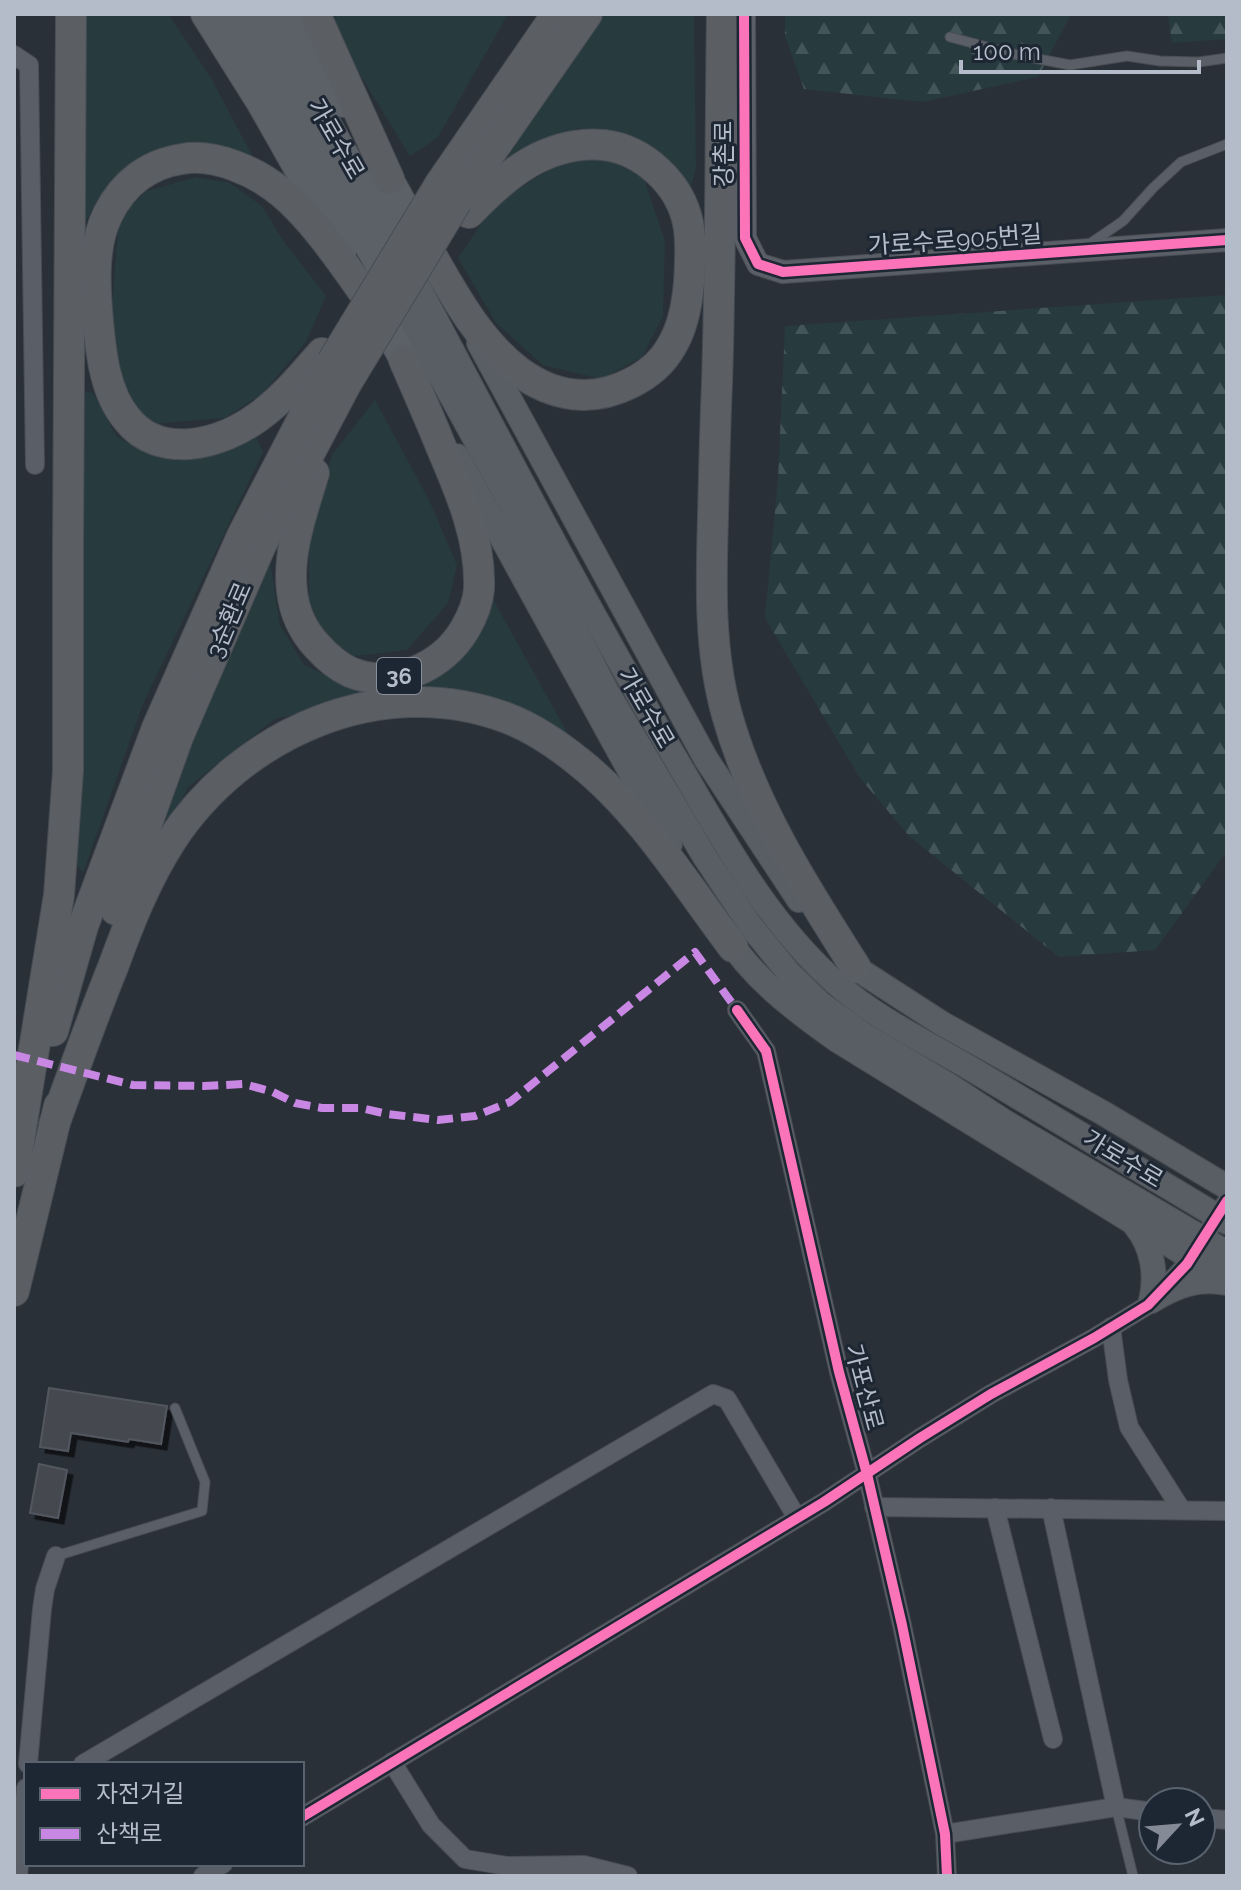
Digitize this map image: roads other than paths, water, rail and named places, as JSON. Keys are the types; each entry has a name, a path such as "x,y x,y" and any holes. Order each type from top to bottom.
{"highway":[{"path":"14,1174 59,895 68,771 71,14"},
{"path":"315,14 389,179"},
{"path":"449,193 497,73 531,14"},
{"path":"397,272 449,193 557,14"},
{"path":"449,193 497,185 548,152 564,147 611,146 633,153 645,161 663,176 678,196 690,234 688,297 670,350 644,376 612,392 589,396 546,387 516,369 480,333 460,305 397,272 311,222 284,194 259,177 223,163 198,157 188,158 159,164 139,175 108,213 103,228 97,270 100,340 109,385 127,420 148,436 171,444 197,443 227,436 259,417 283,396 333,366 397,272 449,193 587,14"},
{"path":"722,14 719,329 711,596 717,664 727,715 757,795 780,844 856,968"},
{"name":"36","path":"333,366 291,565 292,596 306,632 331,660 363,676 398,676 416,672 456,643 469,621 479,592 476,552 469,519 404,360"},
{"name":"3순환로","path":"14,1174 83,926 157,728 242,536 333,366"},
{"name":"3순환로","path":"14,1291 54,1125 106,937 178,737 261,545 333,366"},
{"path":"54,1125 141,896 187,817 223,779 265,746 314,722 367,706 449,704 474,708 509,719 547,740 578,761 621,800 733,947"}],"main road":[{"name":"36","path":"205,14 261,103 397,272 404,360"},
{"name":"가로수로","path":"233,14 706,759 821,930 856,968 892,993 1227,1187"},
{"name":"가로수로","path":"261,14 289,57 607,692 705,857 750,925 789,973 821,1004 1197,1248 1227,1282"},
{"name":"가로수로","path":"289,14 389,179 397,272 629,681 727,846 774,916 806,954 882,1018 1224,1213"},
{"name":"가로수로","path":"404,360 659,826 733,947 778,993 837,1040 1130,1219 1197,1248 1227,1253"},
{"path":"856,968 919,1040 993,1052"},
{"name":"가로수로","path":"1005,1122 1130,1219"},
{"path":"1130,1219 1141,1232 1151,1254 1155,1287 1151,1301"},
{"path":"1151,1301 1190,1282 1227,1282"}],"street":[{"name":"강촌로","path":"744,14 745,238 758,264 783,272"},
{"path":"14,55 29,65 35,465"},
{"name":"가로수로905번길","path":"783,272 1227,240"},
{"name":"가포산로","path":"737,1010 766,1051 839,1372 867,1474 902,1625 945,1834 947,1876"},
{"path":"304,1816 797,1518 991,1394 1151,1301 1224,1213"},
{"path":"1111,1327 1118,1380 1129,1427 1181,1509"},
{"path":"86,1762 713,1394 727,1399 797,1518"},
{"path":"874,1507 1227,1511"},
{"path":"995,1508 1053,1739"},
{"path":"1051,1508 1116,1807"},
{"path":"28,1762 42,1609 56,1556"},
{"path":"392,1762 431,1825 465,1859 507,1866 584,1865 628,1876"},
{"path":"945,1834 1116,1807 1137,1810"},
{"path":"18,1876 24,1818"}],"lane":[{"path":"950,37 1070,65 1127,56 1199,62 1227,58"},
{"path":"1078,251 1123,221 1181,162 1227,144"},
{"path":"56,1556 202,1511 205,1482 175,1408"},
{"path":"1116,1807 1133,1876"}]}
